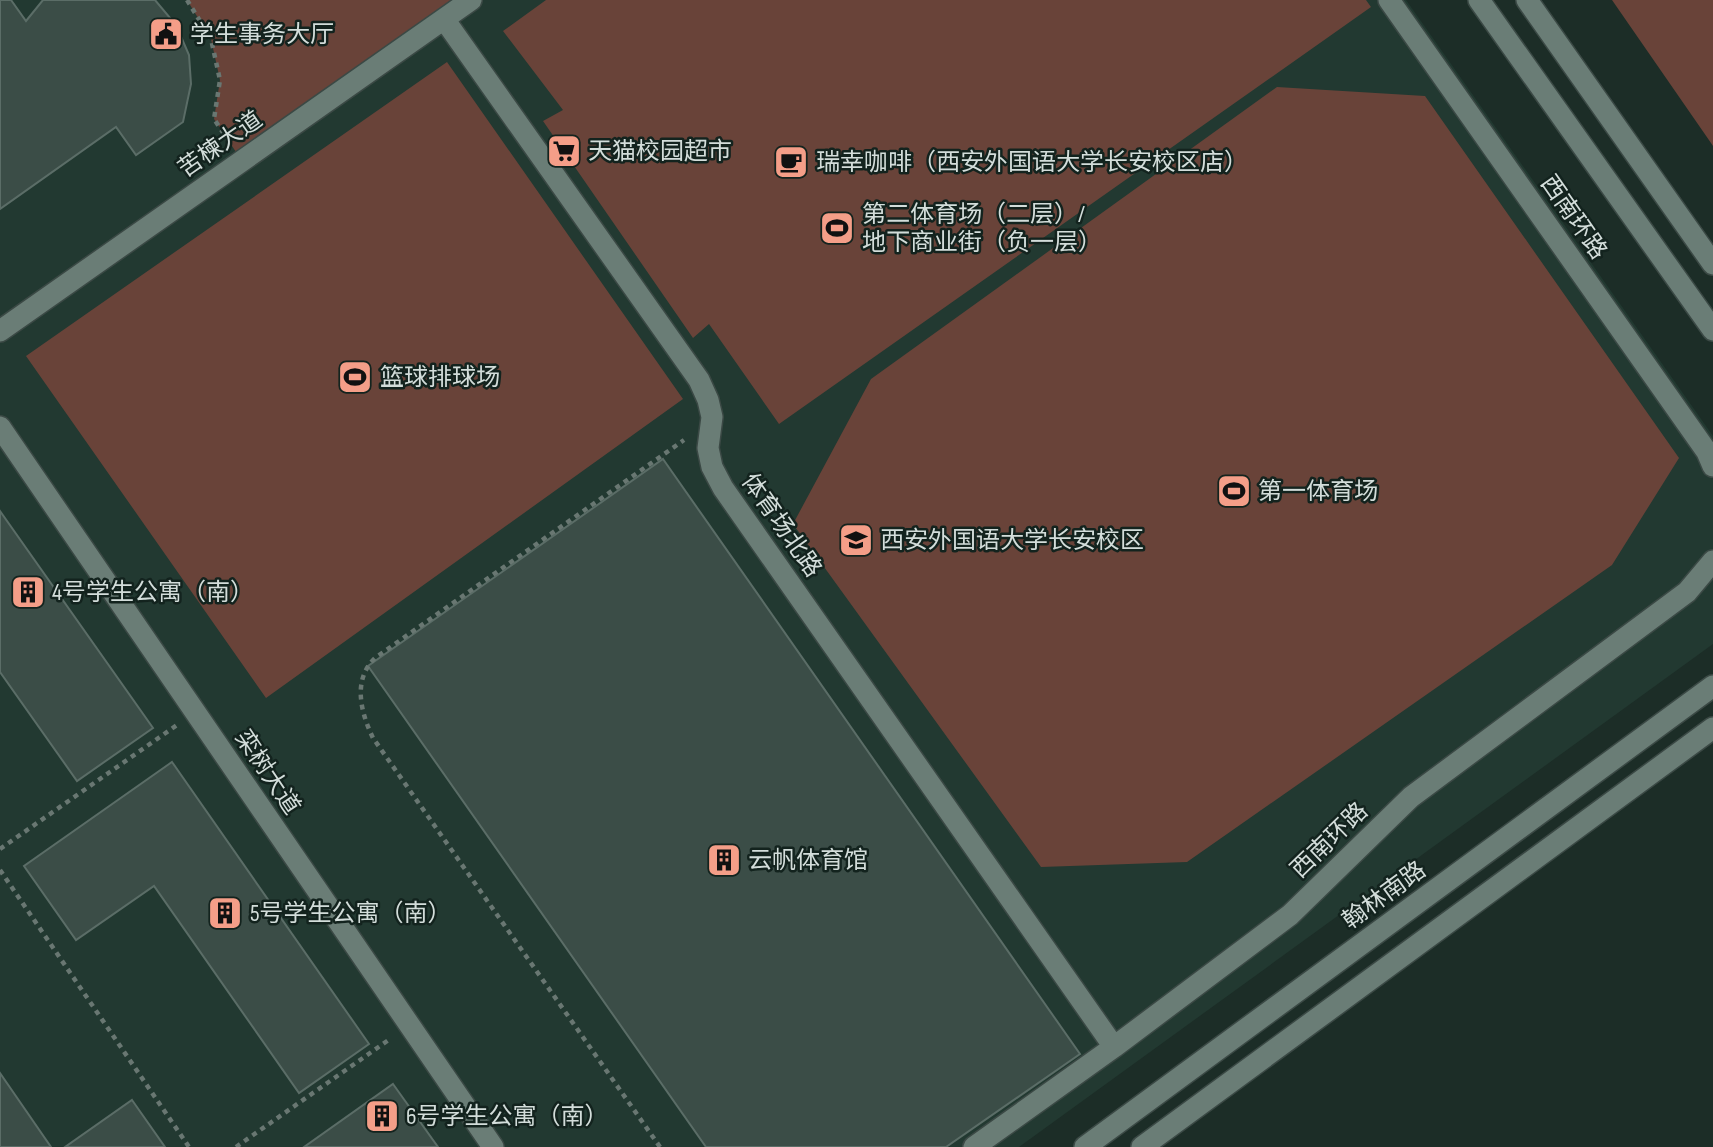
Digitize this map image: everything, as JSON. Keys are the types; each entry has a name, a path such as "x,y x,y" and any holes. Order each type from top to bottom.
{"street":[{"name":"苦楝大道","path":"0,331 471,0"},
{"name":"西南环路","path":"1389,0 1707,452 1713,466"},
{"path":"1479,0 1713,330"},
{"path":"1527,0 1713,264"},
{"name":"体育场北路","path":"444,19 699,380 712,417 708,449 712,467 723,488 1114,1048"},
{"name":"栾树大道","path":"0,427 493,1147"},
{"name":"西南环路","path":"974,1147 1114,1048 1290,915 1411,797 1687,592 1713,561"},
{"name":"翰林南路","path":"1085,1147 1713,686"},
{"path":"1142,1147 1713,728"}],"path":[{"path":"187,0 211,39 220,80 214,119 242,161"},
{"path":"660,1147 373,738 362,716 360,694 365,667 375,658 681,442 691,436 709,435"},
{"path":"0,849 195,712"},
{"path":"0,870 189,1147"},
{"path":"236,1147 410,1025"}],"shaded area":[{"name":"西安外国语大学长安校区","path":"0,0 1406,0 1713,436 1713,644 1019,1147 0,1147"},
{"path":"187,0 470,0 242,161 214,119 220,80 211,39"},
{"name":"第二体育场（二层）/ 地下商业街（负一层）","path":"546,0 1366,0 1371,7 779,424 709,324 693,338 543,121 563,110 503,31"},
{"path":"1612,0 1713,0 1713,146 1711,143"},
{"name":"篮球排球场","path":"447,62 683,399 266,698 26,356"},
{"name":"第一体育场","path":"1277,87 1425,96 1679,458 1612,565 1187,862 1041,867 793,524 871,379"}],"building":[{"path":"0,0 11,0 26,21 43,0 155,0 176,25 189,55 191,84 183,122 136,155 116,127 0,209"},
{"name":"云帆体育馆","path":"663,459 1080,1054 946,1147 706,1147 368,666"},
{"name":"4号学生公寓（南）","path":"0,511 153,728 77,781 0,672"},
{"name":"5号学生公寓（南）","path":"172,762 369,1044 299,1093 154,886 76,940 24,866"},
{"path":"0,1073 51,1147 0,1147"},
{"name":"6号学生公寓（南）","path":"393,1084 438,1147 304,1147"},
{"path":"132,1100 165,1147 65,1147"}],"place":[{"name":"学生事务大厅","path":"166,34"},
{"name":"天猫校园超市","path":"564,151"},
{"name":"瑞幸咖啡（西安外国语大学长安校区店）","path":"791,162"},
{"name":"第二体育场（二层）/ 地下商业街（负一层）","path":"837,228"},
{"name":"篮球排球场","path":"355,377"},
{"name":"第一体育场","path":"1234,491"},
{"name":"西安外国语大学长安校区","path":"856,540"},
{"name":"4号学生公寓（南）","path":"28,592"},
{"name":"云帆体育馆","path":"724,860"},
{"name":"5号学生公寓（南）","path":"225,913"},
{"name":"6号学生公寓（南）","path":"382,1116"}]}
